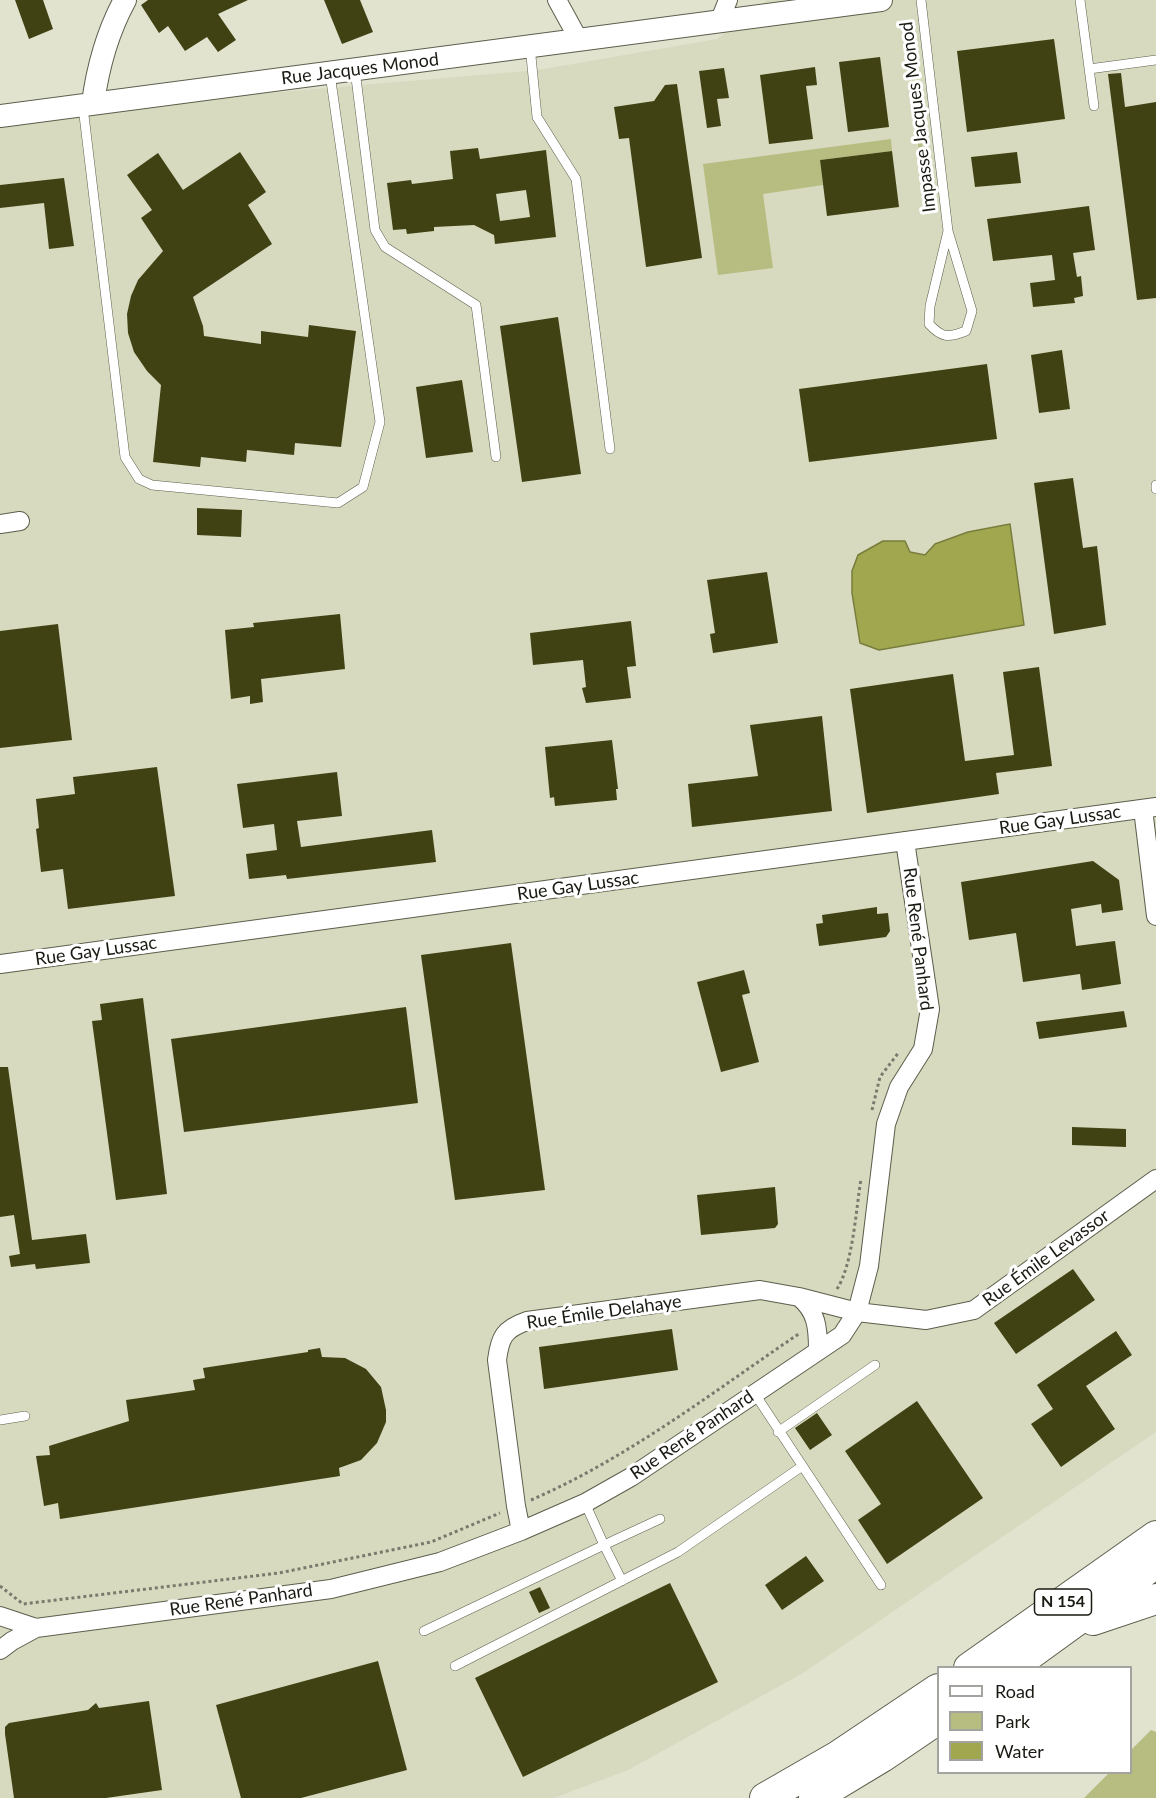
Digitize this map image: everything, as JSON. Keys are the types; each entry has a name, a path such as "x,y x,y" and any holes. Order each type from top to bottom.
{"highway":[{"name":"N 154","path":"972,1666 1156,1536"},
{"name":"N 154","path":"1014,1666 1156,1563"},
{"path":"1059,1633 1156,1599"},
{"path":"765,1798 838,1756 937,1690"},
{"path":"814,1798 937,1720"}],"street":[{"path":"88,104 112,24 125,0"},
{"path":"556,0 579,40"},
{"name":"Rue Jacques Monod","path":"0,116 579,40 724,10 881,0"},
{"path":"0,524 20,521"},
{"path":"1149,808 1156,916"},
{"name":"Rue Gay Lussac","path":"0,964 1149,808"},
{"name":"Rue René Panhard","path":"0,1650 36,1628 331,1588 440,1562 521,1531 585,1503 631,1477 842,1335 857,1312 869,1266 886,1124 899,1087 923,1049 930,1009 905,841"},
{"name":"Rue Émile Levassor","path":"857,1312 926,1320 974,1310 1156,1179"},
{"name":"Rue Émile Delahaye","path":"521,1531 497,1360 500,1342 510,1327 527,1321 760,1290 800,1297 821,1311 857,1312"},
{"path":"818,1350 821,1311"},
{"name":"Rue René Panhard","path":"0,1616 36,1628"}],"lane":[{"name":"Impasse Jacques Monod","path":"921,0 948,231 972,311 966,331 951,336 938,333 929,324 930,306 948,231"},
{"path":"1080,0 1094,106"},
{"path":"530,46 537,117 576,179 610,449"},
{"path":"1089,69 1156,60"},
{"path":"355,70 375,230 385,247 476,305 496,457"},
{"path":"88,104 124,457 139,478 152,485 338,503 363,487 380,422 330,74"},
{"path":"778,1432 875,1365"},
{"path":"754,1394 881,1585"},
{"path":"0,1420 25,1416"},
{"path":"455,1666 678,1552 801,1467"},
{"path":"585,1503 622,1581"},
{"path":"424,1631 660,1519"}],"path":[{"path":"870,1119 880,1077 900,1051"},
{"path":"0,1586 23,1604 279,1574 431,1542 553,1490 642,1442 806,1328 841,1283 849,1252 862,1174"}],"shaded area":[{"path":"767,0 1156,0 1156,1432 803,1673 628,1770 554,1798 0,1798 0,116 538,70 717,39"}],"green space":[{"path":"921,135 928,188 936,198 932,205 926,208 917,136"},
{"path":"891,139 892,151 820,160 823,185 763,194 773,268 718,275 703,164"},
{"path":"1151,1730 1156,1732 1156,1798 1084,1798 1108,1774 1132,1774 1132,1749"}],"water":[{"path":"1010,524 1024,625 879,650 860,643 852,593 852,571 858,555 883,541 905,541 910,552 925,555 935,544 968,532"}],"building":[{"path":"15,0 43,0 53,29 29,39"},
{"path":"148,0 248,0 218,14 236,40 218,52 207,37 185,51 168,26 159,33 141,5"},
{"path":"324,0 360,0 373,32 342,44"},
{"path":"1054,39 1065,119 967,132 957,51"},
{"path":"880,57 889,127 848,132 839,62"},
{"path":"815,67 817,85 806,86 813,139 769,144 760,75"},
{"path":"724,68 729,98 717,99 721,126 707,128 699,71"},
{"path":"1121,73 1125,107 1156,102 1156,298 1137,300 1108,74"},
{"path":"677,84 702,258 646,267 629,138 619,139 614,107 654,101 665,85"},
{"path":"478,148 480,159 546,150 556,237 495,244 494,235 474,225 434,227 434,231 407,234 406,229 393,230 387,183 411,180 412,184 453,179 450,151","holes":["526,190 530,217 500,221 496,194"]},
{"path":"892,151 899,207 827,216 820,160"},
{"path":"240,152 266,192 248,205 272,244 193,297 204,336 261,344 261,331 308,337 309,325 356,331 341,447 295,443 294,455 247,450 246,462 201,457 200,467 153,462 161,385 147,371 134,352 128,333 127,314 138,280 163,251 141,218 152,210 127,175 158,153 183,190"},
{"path":"1017,152 1021,183 975,187 971,157"},
{"path":"64,178 74,246 49,249 44,203 0,208 0,185"},
{"path":"1089,206 1095,250 1073,253 1077,277 1081,276 1083,296 1074,298 1075,303 1033,307 1030,283 1055,280 1052,255 993,261 987,219"},
{"path":"558,317 581,474 522,482 500,326"},
{"path":"1062,350 1070,409 1039,413 1031,355"},
{"path":"987,364 997,439 809,462 799,389"},
{"path":"462,380 473,452 426,458 416,387"},
{"path":"1073,478 1083,548 1097,546 1106,625 1054,634 1034,483"},
{"path":"197,508 242,510 241,537 197,535"},
{"path":"767,572 778,643 713,653 710,634 715,633 707,580"},
{"path":"340,614 345,669 261,679 263,702 250,704 250,696 231,699 225,630 254,627 253,623"},
{"path":"631,621 636,666 627,667 631,698 586,703 582,688 586,687 583,660 533,665 530,633"},
{"path":"58,624 72,740 0,748 0,631"},
{"path":"1039,667 1052,766 996,773 999,794 867,813 850,689 953,674 965,761 1014,755 1003,672"},
{"path":"822,716 832,811 692,827 688,784 758,776 750,725"},
{"path":"612,740 618,789 616,789 617,800 555,806 554,797 550,798 545,747"},
{"path":"157,767 175,896 68,909 63,869 41,872 36,829 39,828 36,799 75,794 73,777"},
{"path":"337,772 342,816 297,821 301,847 432,830 436,862 287,879 286,875 249,879 246,854 277,850 274,824 243,828 237,784"},
{"path":"1093,861 1119,880 1123,910 1102,913 1101,904 1071,909 1076,946 1115,941 1121,984 1082,990 1080,974 1023,982 1016,933 969,940 961,882"},
{"path":"877,907 877,914 888,913 890,931 886,937 819,946 816,924 823,923 822,915"},
{"path":"511,943 545,1190 455,1200 421,955"},
{"path":"744,970 750,993 742,995 759,1062 721,1072 697,982"},
{"path":"143,998 167,1194 116,1200 92,1021 102,1020 100,1004"},
{"path":"406,1007 418,1103 184,1132 171,1039"},
{"path":"1124,1011 1127,1027 1039,1039 1036,1022"},
{"path":"0,1067 8,1067 32,1240 86,1234 90,1263 36,1269 35,1264 11,1267 9,1256 20,1254 14,1215 0,1217"},
{"path":"1072,1127 1126,1129 1126,1147 1072,1145"},
{"path":"775,1187 778,1224 775,1228 701,1235 697,1195"},
{"path":"1073,1269 1095,1300 1016,1354 994,1323"},
{"path":"672,1329 678,1370 544,1389 539,1347"},
{"path":"1116,1331 1132,1355 1086,1386 1115,1429 1061,1467 1031,1424 1053,1409 1037,1385"},
{"path":"320,1348 322,1357 345,1358 366,1369 381,1387 386,1410 386,1422 377,1443 361,1460 339,1468 340,1476 60,1519 58,1503 44,1506 36,1456 50,1455 49,1446 129,1421 126,1400 195,1390 193,1380 205,1378 203,1368 308,1352 308,1350"},
{"path":"917,1401 983,1498 887,1564 858,1520 881,1504 845,1451"},
{"path":"817,1413 832,1435 810,1450 795,1428"},
{"path":"806,1556 824,1581 782,1610 765,1585"},
{"path":"670,1583 718,1682 523,1777 475,1678"},
{"path":"540,1587 550,1608 539,1613 529,1592"},
{"path":"378,1661 407,1770 301,1798 241,1798 216,1705"},
{"path":"149,1701 162,1790 106,1798 14,1798 5,1734 5,1727 9,1723 88,1710 96,1703 99,1708"}]}
